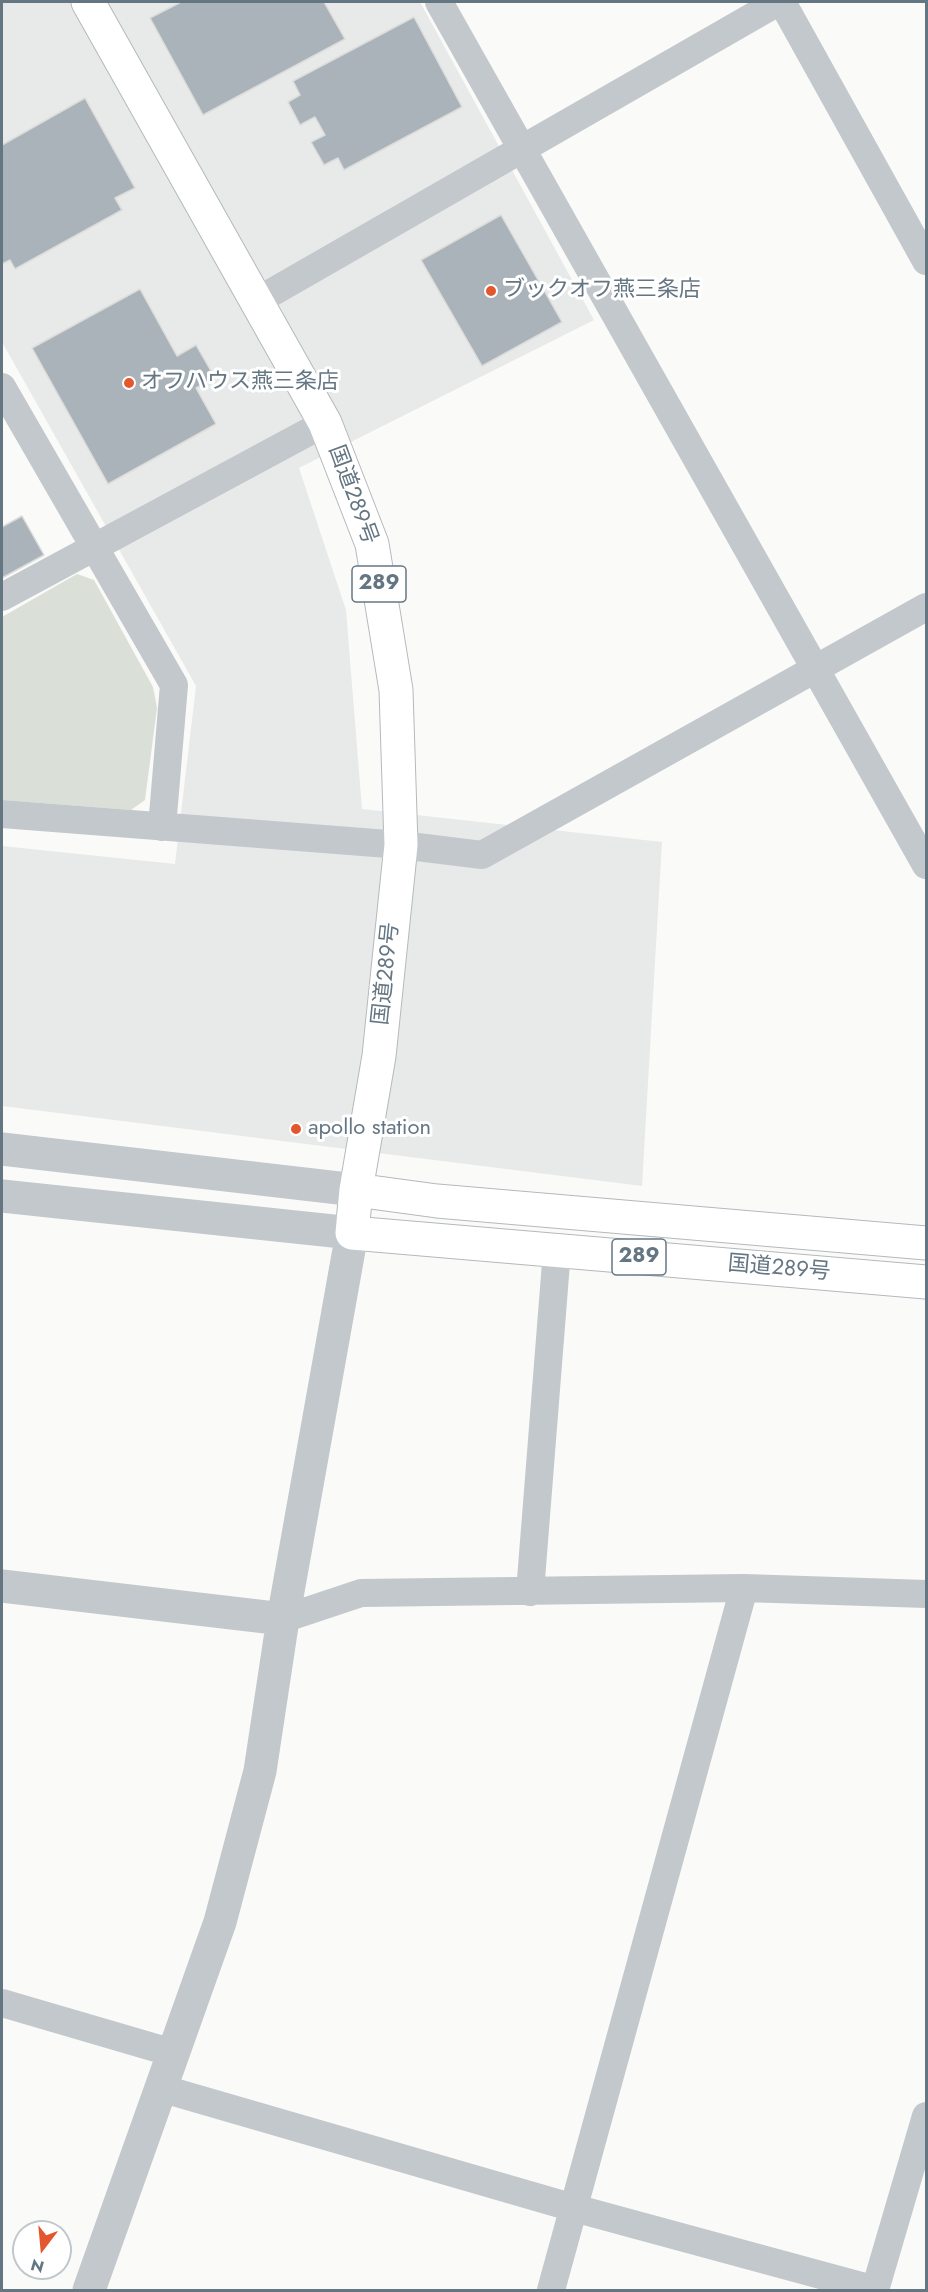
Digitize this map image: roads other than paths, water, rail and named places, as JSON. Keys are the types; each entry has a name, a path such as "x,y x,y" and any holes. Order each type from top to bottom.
{"highway":[{"name":"国道289号","path":"88,2 325,423 372,543 396,690 401,845 379,1056 351,1233 927,1282"},
{"name":"国道289号","path":"356,1190 437,1201 927,1243"}],"street":[{"path":"439,2 927,865"},
{"path":"256,301 780,2 927,261"},
{"path":"2,387 174,685 162,827"},
{"path":"2,597 325,423"},
{"path":"2,814 401,845 482,855 927,607"},
{"path":"2,1149 356,1190"},
{"path":"2,1196 351,1233 283,1619 260,1771 220,1922 89,2290"},
{"path":"530,1592 556,1250"},
{"path":"2,1586 283,1619 361,1593 744,1588 927,1594"},
{"path":"551,2290 744,1588"},
{"path":"2,2002 172,2053"},
{"path":"160,2088 574,2208 876,2290 927,2116"}],"place":[{"name":"ブックオフ燕三条店","path":"491,291"},
{"name":"オフハウス燕三条店","path":"129,383"},
{"name":"apollo station","path":"296,1129"}]}
